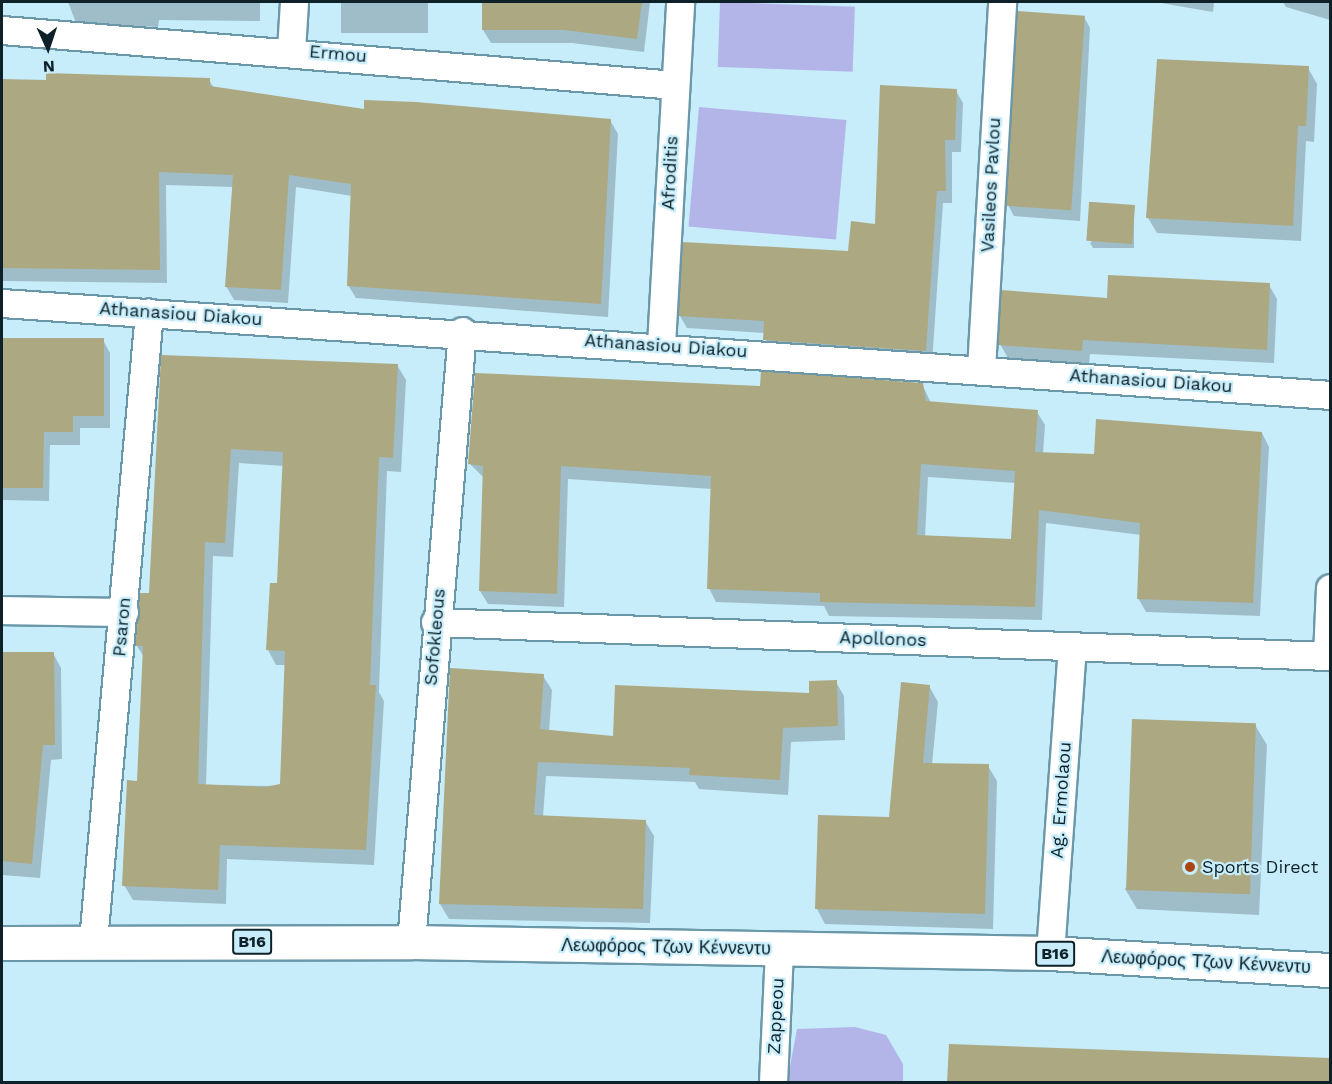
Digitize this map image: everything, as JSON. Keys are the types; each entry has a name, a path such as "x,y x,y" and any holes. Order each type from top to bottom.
{"main road":[{"name":"Λεωφόρος Τζων Κέννεντυ","path":"2,943 411,942 1050,953 1330,970"}],"street":[{"path":"291,50 294,2"},
{"name":"Afroditis","path":"661,345 680,2"},
{"name":"Vasileos Pavlou","path":"981,369 1002,2"},
{"name":"Ermou","path":"2,30 291,50 675,85"},
{"name":"Athanasiou Diakou","path":"2,303 462,331 1330,395"},
{"name":"Psaron","path":"93,941 149,312"},
{"name":"Sofokleous","path":"411,942 435,622 462,331"},
{"path":"1329,656 1330,588"},
{"path":"2,610 124,612"},
{"name":"Apollonos","path":"435,622 1329,656"},
{"name":"Ag. Ermolaou","path":"1050,953 1072,647"},
{"name":"Zappeou","path":"773,1083 779,949"}],"shaded area":[{"path":"720,2 855,7 853,72 718,67"},
{"path":"699,107 846,120 836,239 689,227"},
{"path":"855,1027 886,1035 903,1064 903,1082 787,1082 797,1029"}],"building":[{"path":"482,2 642,2 637,39 564,30 482,30"},
{"path":"1017,11 1085,16 1071,210 1003,206"},
{"path":"1157,59 1309,66 1306,126 1298,126 1293,226 1146,218"},
{"path":"46,73 210,78 210,86 364,109 364,100 416,102 611,119 601,304 347,286 351,184 289,175 281,290 225,287 233,175 159,172 160,270 2,268 2,79 46,80"},
{"path":"880,85 957,89 955,140 945,140 946,191 937,191 926,351 763,340 764,321 678,316 682,242 848,251 851,221 875,224"},
{"path":"1089,202 1135,205 1132,244 1086,241"},
{"path":"1108,275 1270,283 1267,350 1083,340 1082,351 998,345 1001,290 1107,298"},
{"path":"3,338 104,338 104,416 73,416 73,432 44,432 43,488 2,488"},
{"path":"161,355 398,364 393,458 379,457 370,685 376,685 366,850 220,845 218,890 122,886 127,780 137,781 143,646 136,646 140,593 149,593","holes":["231,449 283,452 277,583 270,583 266,650 285,651 280,784 265,787 198,784 205,542 225,543"]},
{"path":"761,371 923,383 926,401 1038,410 1035,452 1094,454 1096,419 1262,432 1253,603 1137,599 1140,523 1039,510 1035,607 820,602 820,593 707,589 711,476 561,466 557,594 479,591 483,466 468,464 475,373 760,386","holes":["921,464 1015,471 1011,539 917,535"]},
{"path":"2,652 54,652 55,745 43,745 32,864 2,861"},
{"path":"450,668 544,674 540,729 613,736 615,685 809,693 809,681 837,680 838,726 783,728 780,780 689,775 690,768 538,762 534,815 646,820 643,909 439,904"},
{"path":"901,682 930,685 923,763 989,764 985,914 815,909 818,815 889,817"},
{"path":"1132,719 1256,723 1250,894 1126,890"},
{"path":"949,1044 1330,1058 1330,1083 947,1083"}],"place":[{"name":"Sports Direct","path":"1190,867"}]}
